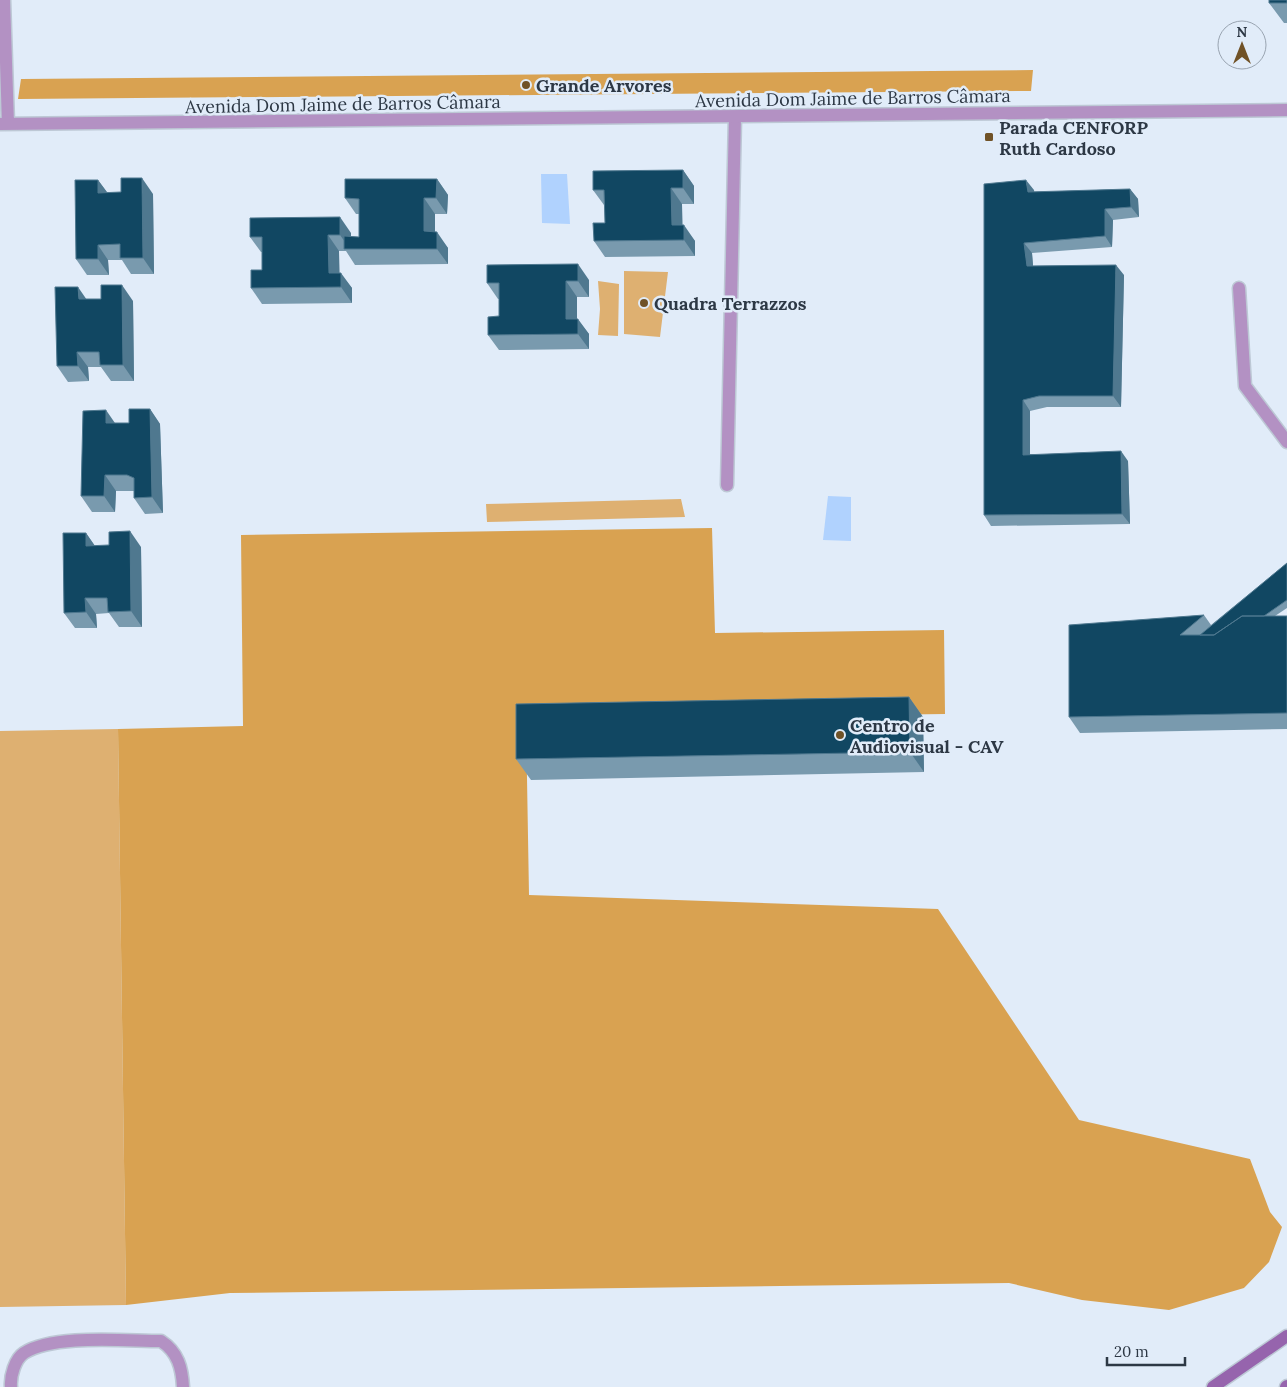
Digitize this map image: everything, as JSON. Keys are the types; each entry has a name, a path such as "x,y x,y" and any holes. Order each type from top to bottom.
{"main road":[{"path":"1213,1387 1287,1336"}],"street":[{"path":"4,0 4,124"},
{"name":"Avenida Dom Jaime de Barros Câmara","path":"4,124 1287,110"},
{"path":"727,484 735,117"},
{"path":"1239,288 1245,386 1287,442"},
{"path":"11,1387 16,1363 23,1354 52,1342 161,1341 171,1348 179,1360 183,1387"}],"shaded area":[{"name":"Grande Arvores","path":"1033,70 1031,91 18,99 21,79"},
{"name":"Quadra Terrazzos","path":"624,271 668,272 660,337 624,334"},
{"path":"598,281 619,284 618,336 598,335 600,309"},
{"path":"681,499 685,517 487,522 486,504"},
{"path":"712,528 715,633 944,630 945,714 526,720 529,895 938,909 1079,1120 1250,1159 1270,1212 1282,1227 1269,1262 1244,1288 1169,1310 1082,1300 1009,1283 230,1293 126,1305 118,729 243,726 241,535"},
{"path":"118,729 126,1305 0,1307 0,731"}],"water":[{"path":"541,174 567,174 570,224 542,223"},
{"path":"828,496 851,497 851,541 823,540"}],"building":[{"path":"1269,0 1287,0 1287,3 1269,3"},
{"path":"683,170 683,188 671,188 672,225 684,225 684,240 594,241 593,223 605,223 604,190 593,190 593,171"},
{"path":"121,178 142,178 143,258 120,258 120,244 98,245 98,259 76,259 75,180 98,180 98,193 121,192"},
{"path":"345,179 437,179 436,198 424,198 424,231 437,232 437,249 344,249 344,236 359,237 359,199 345,198"},
{"path":"1026,180 1028,192 1130,189 1131,207 1105,209 1105,236 1024,243 1027,266 1116,265 1113,396 1039,396 1023,400 1023,455 1121,451 1122,514 984,515 984,184"},
{"path":"340,217 340,235 328,235 329,273 341,273 341,287 251,288 251,270 262,270 262,237 250,237 250,218"},
{"path":"578,264 578,281 566,281 566,319 578,319 578,334 488,335 488,317 499,316 499,283 487,283 487,265"},
{"path":"101,285 122,285 123,365 100,365 99,352 77,352 78,366 57,366 55,287 78,287 79,299 101,299"},
{"path":"129,409 150,409 152,497 134,498 134,478 127,475 105,475 104,496 81,496 83,411 106,410 106,423 129,423"},
{"path":"130,531 131,611 108,612 107,598 85,598 86,612 64,613 63,533 86,533 86,546 109,545 109,532"},
{"path":"1287,563 1287,600 1264,616 1242,616 1214,635 1200,635"},
{"path":"1204,615 1180,635 1214,635 1242,616 1287,616 1287,713 1069,717 1069,625"},
{"path":"909,697 910,752 516,759 516,704"}],"place":[{"name":"Grande Arvores","path":"526,85"},
{"name":"Parada CENFORP Ruth Cardoso","path":"989,137"},
{"name":"Quadra Terrazzos","path":"644,303"},
{"name":"Centro de Audiovisual - CAV","path":"840,735"}]}
